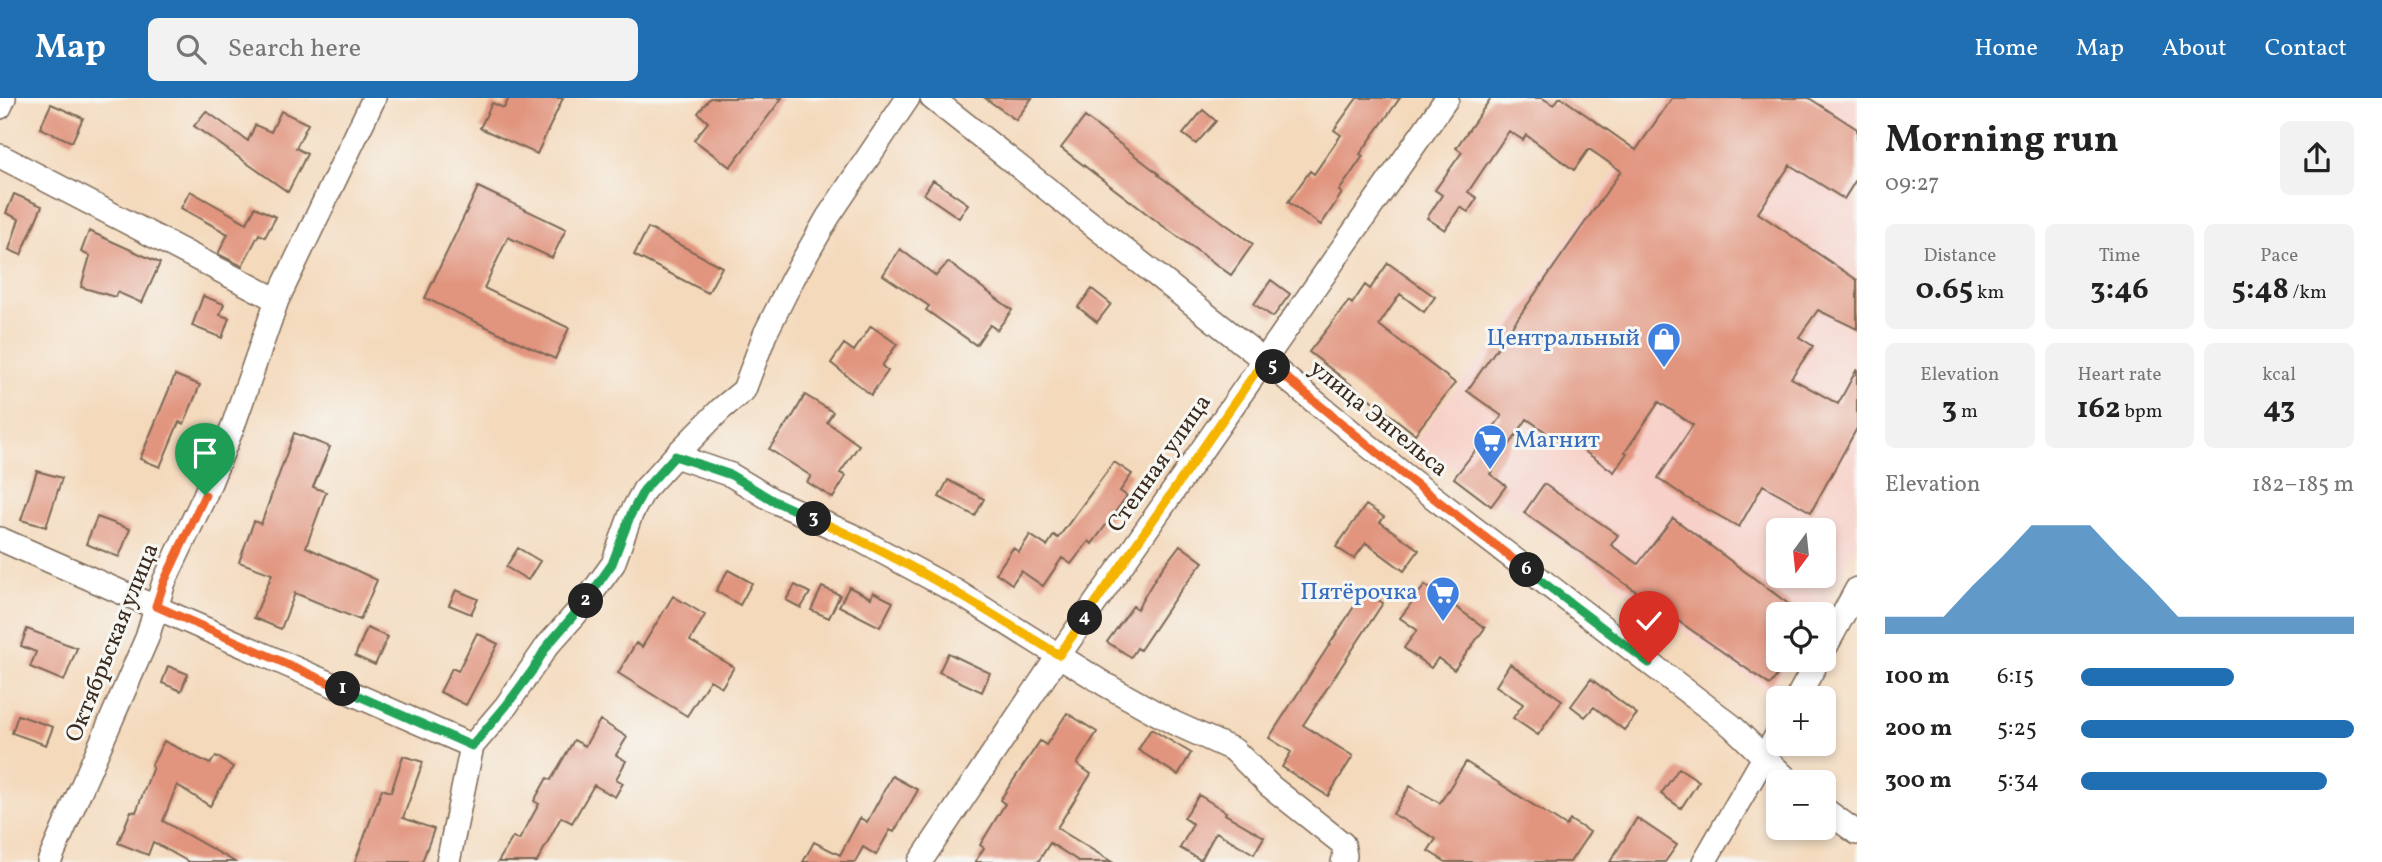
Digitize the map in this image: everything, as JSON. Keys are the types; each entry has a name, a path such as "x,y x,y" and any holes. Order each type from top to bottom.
{"street":[{"path":"0,107 4,98"},
{"name":"Октябрьская улица","path":"49,862 148,638 164,582 205,495 233,426 277,300 374,98"},
{"path":"448,862 472,746 506,706 547,646 581,608 612,564 631,514 644,490 722,409 744,390 765,334 792,280 828,217 908,98"},
{"name":"улица Энгельса","path":"932,98 1264,360 1403,474 1732,726 1777,770"},
{"name":"Степная улица","path":"920,862 1059,655 1447,98"},
{"path":"0,156 277,300"},
{"path":"675,456 731,475 774,501 853,536 957,592 1106,685 1174,723 1234,750 1270,786 1343,844 1343,862"},
{"path":"0,539 472,746"},
{"path":"1836,628 1857,589"},
{"path":"1704,862 1766,754"},
{"path":"1836,818 1857,833"}],"shaded area":[{"name":"Центральный","path":"1667,98 1857,98 1857,543 1836,584 1836,518 1766,518 1766,588 1834,588 1827,602 1766,602 1766,672 1783,672 1774,686 1766,686 1766,691 1415,441 1497,339"}],"building":[{"path":"509,98 563,98 537,154 480,128 492,103 504,108"},
{"path":"710,98 782,98 730,167 694,140 708,122 698,113"},
{"path":"985,98 1032,98 1016,120"},
{"path":"1357,98 1400,98 1360,154 1363,156 1339,191 1342,193 1321,225 1288,202 1310,171 1314,174 1341,135 1334,130"},
{"name":"Центральный","path":"1491,98 1542,98 1554,105 1562,98 1636,150 1672,98 1809,98 1857,129 1857,178 1844,199 1790,165 1758,213 1857,280 1857,329 1818,310 1799,337 1813,346 1791,378 1838,404 1857,369 1857,428 1811,512 1763,485 1739,527 1687,498 1658,478 1693,425 1659,402 1614,472 1574,444 1570,449 1527,419 1490,474 1506,486 1491,506 1454,478 1502,416 1467,391 1621,171 1589,149 1574,170 1526,135 1523,140 1509,131 1468,192 1477,198 1468,212 1460,207 1445,230 1427,218 1442,195 1435,190 1462,152 1456,148"},
{"path":"51,104 83,118 72,142 40,128"},
{"path":"1203,110 1216,121 1196,144 1183,134"},
{"path":"206,111 248,141 255,125 271,132 281,111 308,124 296,148 307,154 288,192 194,126"},
{"path":"1085,117 1158,175 1253,244 1231,275 1061,148"},
{"path":"933,180 968,204 959,218 924,194"},
{"path":"478,187 566,229 552,258 508,237 484,288 569,328 555,359 425,298"},
{"path":"190,191 247,223 255,207 276,217 265,237 259,234 242,266 218,254 228,234 181,208"},
{"path":"14,194 42,206 21,255 9,250 19,219 6,213"},
{"path":"648,228 722,267 708,293 634,255"},
{"path":"89,231 160,263 142,303 117,292 115,297 81,287 90,256 81,252"},
{"path":"900,249 936,276 948,262 1012,310 997,330 990,325 976,345 926,310 929,306 883,275"},
{"path":"1388,263 1435,297 1424,312 1400,294 1379,325 1455,383 1415,434 1309,352 1349,301 1352,304 1365,285 1370,289"},
{"path":"1271,280 1290,294 1273,317 1254,304"},
{"path":"1092,289 1111,304 1097,322 1078,307"},
{"path":"203,296 224,304 220,315 229,318 222,338 192,326"},
{"path":"871,326 897,344 882,366 888,371 871,395 831,363 844,344 854,351"},
{"path":"175,375 200,385 184,424 179,422 160,467 140,459"},
{"path":"805,395 833,412 827,422 859,445 840,473 846,476 833,498 807,482 811,476 769,449"},
{"path":"294,433 330,447 313,487 326,492 306,547 377,580 360,620 295,593 281,629 254,618 272,574 239,562 254,521 261,524"},
{"path":"1114,462 1132,474 1120,491 1127,496 1092,544 1089,541 1071,564 1062,558 1043,586 1021,571 1012,584 996,573 1013,548 1019,552 1030,535 1047,546 1054,535 1058,538"},
{"path":"37,471 62,478 46,527 21,520"},
{"path":"948,480 984,499 975,516 939,497"},
{"path":"1544,484 1618,535 1611,545 1638,564 1673,518 1786,602 1766,602 1766,672 1779,672 1770,685 1524,513"},
{"path":"1366,505 1384,517 1380,522 1419,550 1404,571 1366,543 1354,559 1336,547"},
{"path":"97,517 130,529 119,557 86,544"},
{"path":"1180,545 1203,562 1140,650 1137,648 1131,657 1107,642 1133,606 1137,609 1157,575"},
{"path":"518,548 540,561 528,580 506,567"},
{"path":"728,570 752,583 740,605 716,591"},
{"path":"795,585 810,593 801,608 786,600"},
{"name":"Пятёрочка","path":"1425,585 1485,628 1454,670 1438,658 1431,668 1404,648 1417,630 1400,618"},
{"path":"822,587 840,595 829,618 811,610"},
{"path":"849,587 871,598 873,592 893,602 880,627 839,606"},
{"path":"456,590 478,599 471,614 449,605"},
{"path":"1364,591 1383,603 1303,725 1353,756 1328,796 1282,767 1291,752 1269,738"},
{"path":"673,596 705,615 690,641 734,667 722,687 710,680 687,716 618,673 636,643 642,647"},
{"path":"367,628 388,637 375,665 355,656"},
{"path":"27,629 77,648 64,681 30,667 36,652 21,646"},
{"path":"477,633 498,644 466,705 440,692 452,668 458,671"},
{"path":"948,653 990,673 982,692 939,672"},
{"path":"1510,664 1562,700 1538,735 1513,718 1523,704 1496,686"},
{"path":"168,666 188,674 181,691 162,683"},
{"path":"1591,679 1637,714 1624,730 1594,707 1585,717 1571,706"},
{"path":"1067,713 1097,732 1077,764 1091,774 1057,828 1112,862 1080,862 1050,843 1038,862 975,862 984,848 980,845 1005,804 1000,800 1040,741 1046,745"},
{"path":"18,715 53,727 46,745 12,733"},
{"path":"600,720 627,737 616,755 626,761 616,779 623,783 615,797 594,785 572,823 561,817 537,862 498,862 513,837 519,840 539,804 534,801 547,778 551,780 574,740 585,746"},
{"path":"1151,729 1191,753 1178,775 1138,750"},
{"path":"164,741 210,764 216,756 233,767 210,806 177,785 163,821 235,862 189,862 153,842 148,855 118,843 131,811 136,812 153,767 151,766"},
{"path":"403,756 423,762 403,818 434,829 422,862 355,862 382,789 391,792"},
{"path":"1466,762 1566,826 1570,820 1590,832 1570,862 1446,862 1428,851 1436,839 1393,814 1410,786 1440,803"},
{"path":"1679,768 1699,781 1681,808 1661,794"},
{"path":"892,776 918,790 894,832 890,830 876,855 863,847 855,862 803,862 814,842 840,855 860,818 867,822"},
{"path":"1199,795 1264,837 1254,854 1216,832 1201,860 1180,848 1193,824 1184,818"},
{"path":"1637,818 1677,845 1665,862 1610,862"}],"place":[{"name":"Центральный","path":"1664,369"},
{"name":"Магнит","path":"1490,471"},
{"name":"Пятёрочка","path":"1443,623"}],"route":[{"path":"205,495 164,582 156,606 472,746 506,706 547,646 581,608 612,564 631,514 644,490 675,456 731,475 774,501 853,536 957,592 1059,655 1264,360 1403,474 1649,663"}]}
